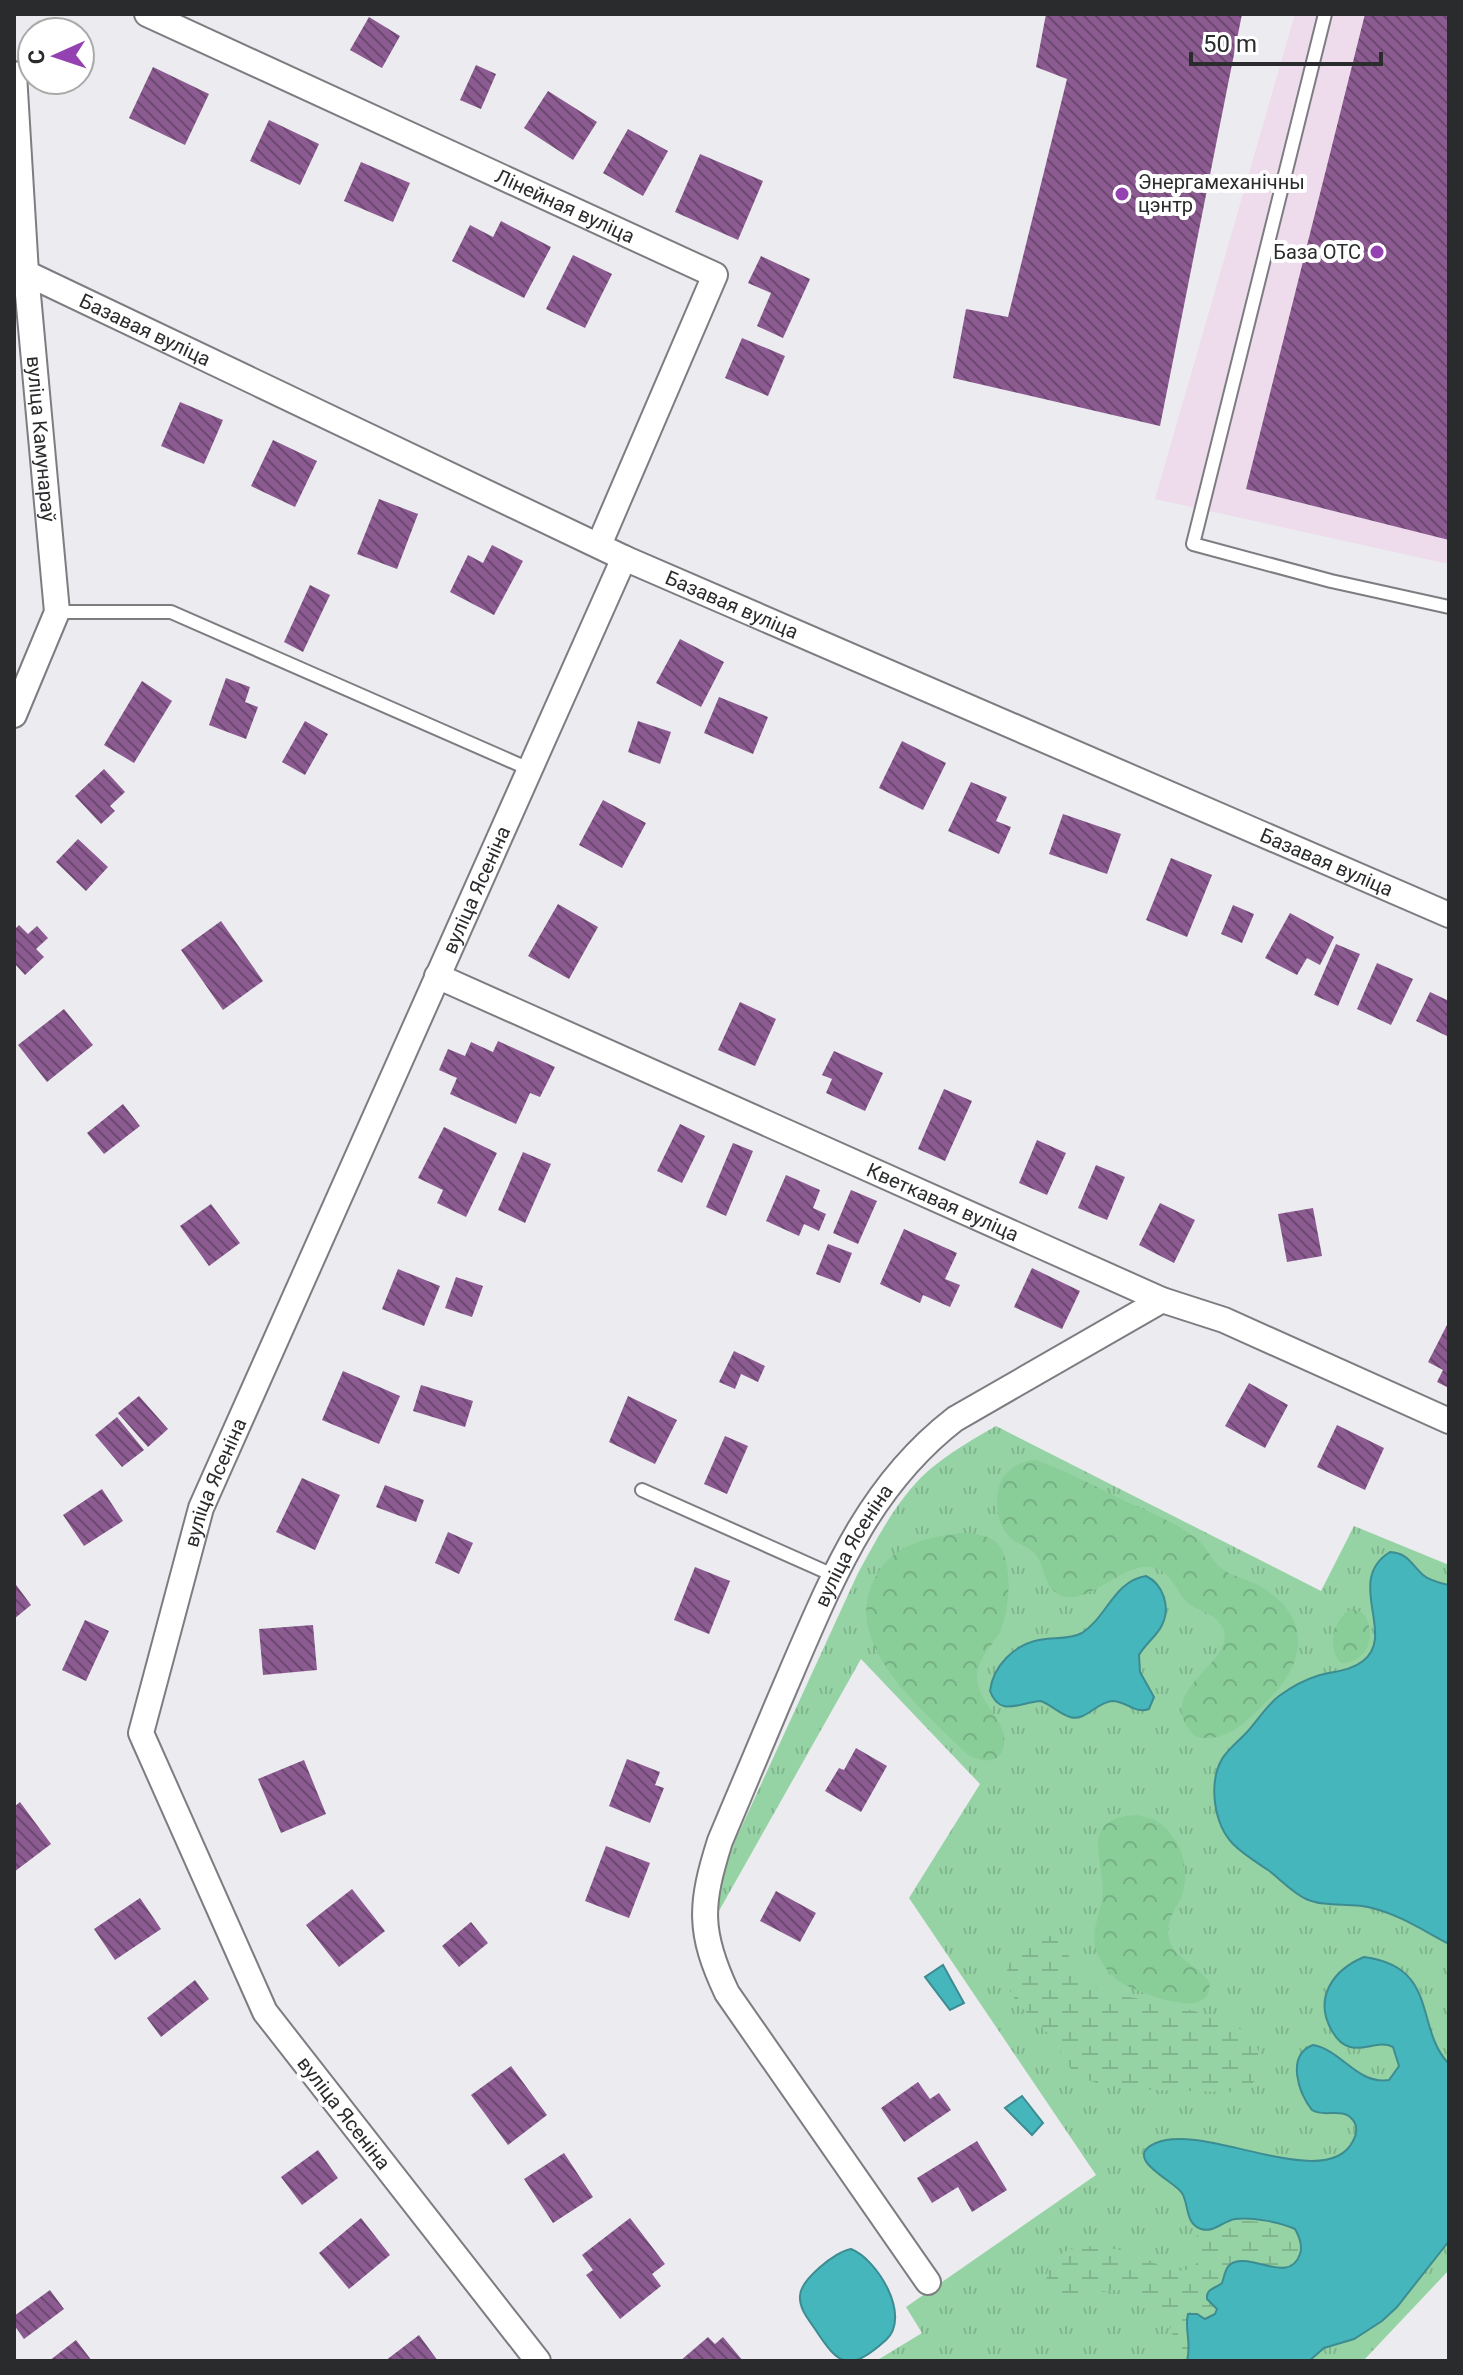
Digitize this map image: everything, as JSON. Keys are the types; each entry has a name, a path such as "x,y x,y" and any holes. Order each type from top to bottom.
{"street":[{"name":"Лінейная вуліца","path":"147,14 715,275 599,545"},
{"name":"вуліца Камунараў","path":"14,74 26,273 57,612"},
{"name":"Базавая вуліца","path":"26,273 624,558 1449,915"},
{"name":"вуліца Ясеніна","path":"538,2361 265,2012 141,1733 201,1508 624,558"},
{"path":"14,715 57,612"},
{"name":"Кветкавая вуліца","path":"437,976 1162,1300 1224,1320 1449,1421"},
{"name":"вуліца Ясеніна","path":"928,2282 727,1993 714,1966 705,1936 704,1905 720,1841 833,1575 871,1508 894,1476 924,1442 955,1419 1162,1300"}],"lane":[{"path":"1325,14 1193,544 1331,581 1449,607"},
{"path":"57,612 171,612 529,769"},
{"path":"642,1490 833,1575"}],"shaded area":[{"name":"База ОТС","path":"1295,14 1449,14 1449,564 1155,499"}],"green space":[{"path":"996,1426 1321,1591 1354,1526 1449,1565 1449,2270 1363,2361 876,2361 922,2333 906,2307 1096,2175 909,1898 980,1784 861,1659 715,1918 724,1872 735,1841 873,1546 898,1506 928,1471"},
{"path":"1035,1460 1181,1528 1198,1540 1221,1568 1260,1586 1289,1611 1296,1625 1298,1640 1291,1671 1281,1686 1244,1723 1218,1737 1207,1738 1196,1737 1183,1719 1182,1703 1222,1647 1224,1633 1216,1619 1184,1599 1164,1572 1151,1567 1139,1568 1090,1592 1066,1597 1051,1588 1036,1555 1006,1533 998,1514 999,1486 1010,1470 1021,1463"},
{"path":"960,1533 983,1536 996,1542 1006,1560 1008,1572 1008,1598 1003,1622 980,1662 977,1675 981,1694 998,1721 1004,1739 1003,1749 992,1760 977,1759 967,1754 909,1696 891,1674 868,1626 867,1601 883,1565 912,1544"},
{"path":"1352,1609 1363,1613 1370,1638 1364,1653 1350,1662 1341,1663 1334,1650 1334,1633 1341,1618"},
{"path":"1137,1815 1155,1820 1164,1827 1182,1854 1184,1888 1171,1917 1168,1933 1177,1953 1210,1984 1206,1997 1195,2003 1173,2002 1127,1986 1109,1972 1096,1951 1094,1936 1103,1886 1098,1845 1100,1834 1106,1824 1118,1818"},
{"path":"1047,1935 1061,1943 1078,1975 1094,1988 1199,2012 1248,2035 1260,2055 1257,2077 1246,2088 1228,2092 1111,2086 1081,2077 1009,1989 1008,1966 1016,1953 1026,1943"},
{"path":"1234,2219 1287,2225 1294,2229 1299,2238 1300,2254 1296,2262 1282,2268 1240,2261 1226,2271 1210,2302 1217,2309 1215,2314 1205,2319 1197,2314 1188,2315 1187,2361 1173,2361 1173,2335 1169,2323 1153,2304 1142,2297 1117,2290 1080,2298 1062,2298 1048,2286 1047,2272 1055,2259 1077,2248 1105,2247 1142,2257 1166,2268 1191,2268 1199,2257 1199,2248 1191,2221 1196,2226"}],"water":[{"path":"1390,1552 1405,1557 1429,1579 1449,1585 1449,1944 1382,1911 1364,1906 1314,1902 1291,1890 1245,1855 1226,1836 1215,1803 1215,1780 1222,1759 1274,1700 1307,1680 1358,1665 1372,1650 1375,1637 1371,1577 1377,1564"},
{"path":"1146,1576 1161,1590 1166,1611 1160,1629 1139,1655 1140,1672 1154,1697 1149,1709 1139,1710 1112,1701 1075,1718 1041,1701 1005,1706 994,1699 990,1691 995,1673 1013,1652 1039,1640 1082,1633 1118,1592 1135,1579"},
{"path":"1364,1957 1388,1963 1404,1973 1415,1986 1438,2049 1449,2064 1449,2241 1397,2307 1382,2321 1354,2339 1324,2348 1309,2361 1187,2361 1188,2314 1197,2314 1205,2319 1215,2314 1217,2309 1207,2295 1222,2283 1229,2265 1243,2261 1288,2267 1295,2263 1301,2244 1295,2229 1266,2221 1235,2219 1210,2229 1196,2226 1192,2223 1182,2193 1147,2162 1144,2155 1146,2149 1156,2143 1177,2139 1203,2141 1292,2159 1318,2161 1339,2155 1353,2141 1355,2124 1348,2115 1312,2110 1299,2085 1297,2065 1299,2057 1313,2045 1333,2053 1359,2072 1378,2080 1389,2080 1399,2066 1393,2047 1347,2046 1335,2036 1327,2019 1325,2007 1329,1986 1343,1969"},
{"path":"943,1965 964,2003 950,2010 925,1977"},
{"path":"1022,2096 1043,2123 1032,2135 1005,2108"},
{"path":"851,2249 871,2264 880,2276 888,2289 895,2317 893,2330 886,2340 863,2357 846,2361 823,2341 805,2314 800,2296 806,2282 820,2267"}],"building":[{"name":"Энергамеханічны цэнтр","path":"1046,14 1242,14 1160,426 953,378 966,309 1008,317 1067,79 1036,67"},
{"name":"База ОТС","path":"1365,14 1449,14 1449,540 1246,489"},
{"path":"369,17 400,36 382,68 350,50"},
{"path":"476,65 496,74 481,109 460,100"},
{"path":"153,67 209,94 185,145 129,118"},
{"path":"548,91 597,122 573,160 524,128"},
{"path":"269,120 319,144 300,185 250,161"},
{"path":"628,129 668,151 643,196 603,173"},
{"path":"700,154 763,181 738,240 675,212"},
{"path":"361,162 410,183 393,222 344,201"},
{"path":"501,221 551,247 524,298 452,261 470,225 493,237"},
{"path":"573,255 612,274 585,328 546,309"},
{"path":"761,256 810,279 783,338 757,326 771,293 748,283"},
{"path":"742,338 785,356 768,396 725,378"},
{"path":"180,402 223,420 204,464 161,446"},
{"path":"273,440 317,461 295,507 251,486"},
{"path":"379,499 418,514 397,569 357,554"},
{"path":"492,545 523,561 494,615 450,592 468,555 483,563"},
{"path":"310,585 330,595 303,652 284,642"},
{"path":"680,639 724,662 701,707 656,683"},
{"path":"226,678 250,687 245,702 258,707 246,739 209,725"},
{"path":"142,681 172,701 134,763 104,745"},
{"path":"719,697 768,717 753,754 704,733"},
{"path":"305,721 328,734 305,775 282,762"},
{"path":"638,721 671,732 660,764 628,752"},
{"path":"902,741 946,763 923,810 879,788"},
{"path":"104,769 125,792 110,806 115,811 101,824 75,796"},
{"path":"971,782 1007,797 996,821 1011,827 999,854 948,831"},
{"path":"603,800 646,823 622,868 579,845"},
{"path":"1063,814 1121,834 1107,874 1049,854"},
{"path":"78,839 108,867 86,891 56,862"},
{"path":"1171,858 1212,875 1187,937 1146,920"},
{"path":"558,904 598,927 569,979 528,956"},
{"path":"1233,905 1254,914 1242,943 1221,934"},
{"path":"1290,913 1334,937 1320,965 1307,958 1297,975 1265,958"},
{"path":"221,921 263,981 223,1010 181,950"},
{"path":"19,925 28,934 37,926 48,938 36,949 44,957 25,975 14,963 14,930"},
{"path":"1336,944 1360,954 1338,1006 1314,995"},
{"path":"1377,963 1413,979 1391,1025 1357,1009"},
{"path":"1430,992 1449,1001 1449,1037 1416,1021"},
{"path":"740,1002 776,1019 755,1066 718,1050"},
{"path":"64,1009 93,1045 47,1082 18,1045"},
{"path":"498,1041 555,1067 540,1097 530,1093 516,1124 450,1094 457,1078 439,1070 448,1049 465,1056 471,1042 493,1052"},
{"path":"834,1051 883,1073 865,1111 826,1093 832,1079 822,1075"},
{"path":"944,1089 972,1101 945,1161 918,1149"},
{"path":"123,1104 140,1126 104,1154 87,1133"},
{"path":"680,1124 705,1136 682,1183 657,1171"},
{"path":"444,1127 497,1153 466,1217 437,1203 443,1190 418,1178"},
{"path":"1037,1140 1066,1153 1047,1195 1019,1183"},
{"path":"733,1143 753,1151 726,1216 706,1207"},
{"path":"523,1152 551,1164 525,1223 498,1210"},
{"path":"1096,1165 1125,1177 1107,1220 1078,1208"},
{"path":"786,1175 820,1190 813,1208 826,1214 819,1231 804,1224 799,1236 766,1221"},
{"path":"851,1190 877,1201 858,1244 833,1233"},
{"path":"1160,1203 1195,1220 1174,1263 1139,1245"},
{"path":"211,1204 240,1243 209,1266 180,1226"},
{"path":"1313,1208 1322,1256 1287,1262 1278,1214"},
{"path":"904,1229 957,1253 945,1279 960,1285 950,1307 923,1295 920,1303 880,1284"},
{"path":"828,1244 852,1253 840,1283 816,1274"},
{"path":"1032,1268 1080,1291 1062,1329 1014,1307"},
{"path":"398,1269 440,1286 424,1326 382,1309"},
{"path":"456,1277 483,1286 472,1317 445,1308"},
{"path":"1449,1321 1447,1387 1437,1382 1443,1370 1428,1362"},
{"path":"734,1351 765,1366 758,1382 741,1374 735,1389 719,1382"},
{"path":"343,1371 400,1396 379,1444 322,1420"},
{"path":"1249,1383 1288,1405 1265,1448 1225,1426"},
{"path":"421,1385 473,1401 465,1427 413,1411"},
{"path":"139,1396 168,1429 148,1447 118,1413"},
{"path":"628,1396 677,1420 655,1464 609,1442"},
{"path":"117,1417 144,1450 122,1467 95,1435"},
{"path":"1337,1425 1384,1448 1365,1490 1317,1467"},
{"path":"725,1436 748,1446 727,1494 704,1484"},
{"path":"302,1478 340,1495 315,1550 276,1532"},
{"path":"385,1485 424,1500 416,1522 376,1507"},
{"path":"102,1489 123,1521 84,1546 63,1515"},
{"path":"448,1532 473,1543 459,1574 435,1563"},
{"path":"695,1567 730,1581 709,1634 674,1620"},
{"path":"14,1582 31,1605 14,1619"},
{"path":"85,1620 109,1631 86,1681 62,1670"},
{"path":"313,1625 317,1670 263,1675 259,1629"},
{"path":"856,1748 887,1766 861,1812 825,1791 839,1768 844,1770"},
{"path":"627,1759 660,1772 655,1785 664,1788 650,1823 609,1806"},
{"path":"304,1760 326,1814 281,1833 258,1779"},
{"path":"20,1802 51,1844 14,1872 14,1807"},
{"path":"606,1846 650,1863 629,1918 585,1901"},
{"path":"352,1889 385,1931 339,1967 306,1925"},
{"path":"776,1891 816,1913 800,1942 760,1921"},
{"path":"140,1898 161,1929 115,1960 94,1929"},
{"path":"471,1922 488,1943 459,1967 442,1946"},
{"path":"195,1980 209,1999 161,2037 147,2018"},
{"path":"511,2066 547,2115 508,2145 471,2095"},
{"path":"918,2082 930,2099 939,2093 951,2110 904,2142 881,2108"},
{"path":"977,2141 1007,2190 972,2212 958,2187 932,2203 917,2178"},
{"path":"318,2150 338,2178 302,2205 281,2177"},
{"path":"564,2153 593,2197 553,2223 524,2179"},
{"path":"361,2218 390,2255 349,2289 319,2253"},
{"path":"630,2218 665,2264 652,2274 661,2286 620,2319 586,2275 593,2270 582,2255"},
{"path":"50,2290 64,2309 24,2339 14,2325 14,2316"},
{"path":"419,2335 438,2361 385,2361"},
{"path":"708,2337 715,2344 723,2337 743,2361 680,2361"},
{"path":"76,2340 92,2361 49,2361"}],"place":[{"name":"Энергамеханічны цэнтр","path":"1122,194"},
{"name":"База ОТС","path":"1377,252"}]}
